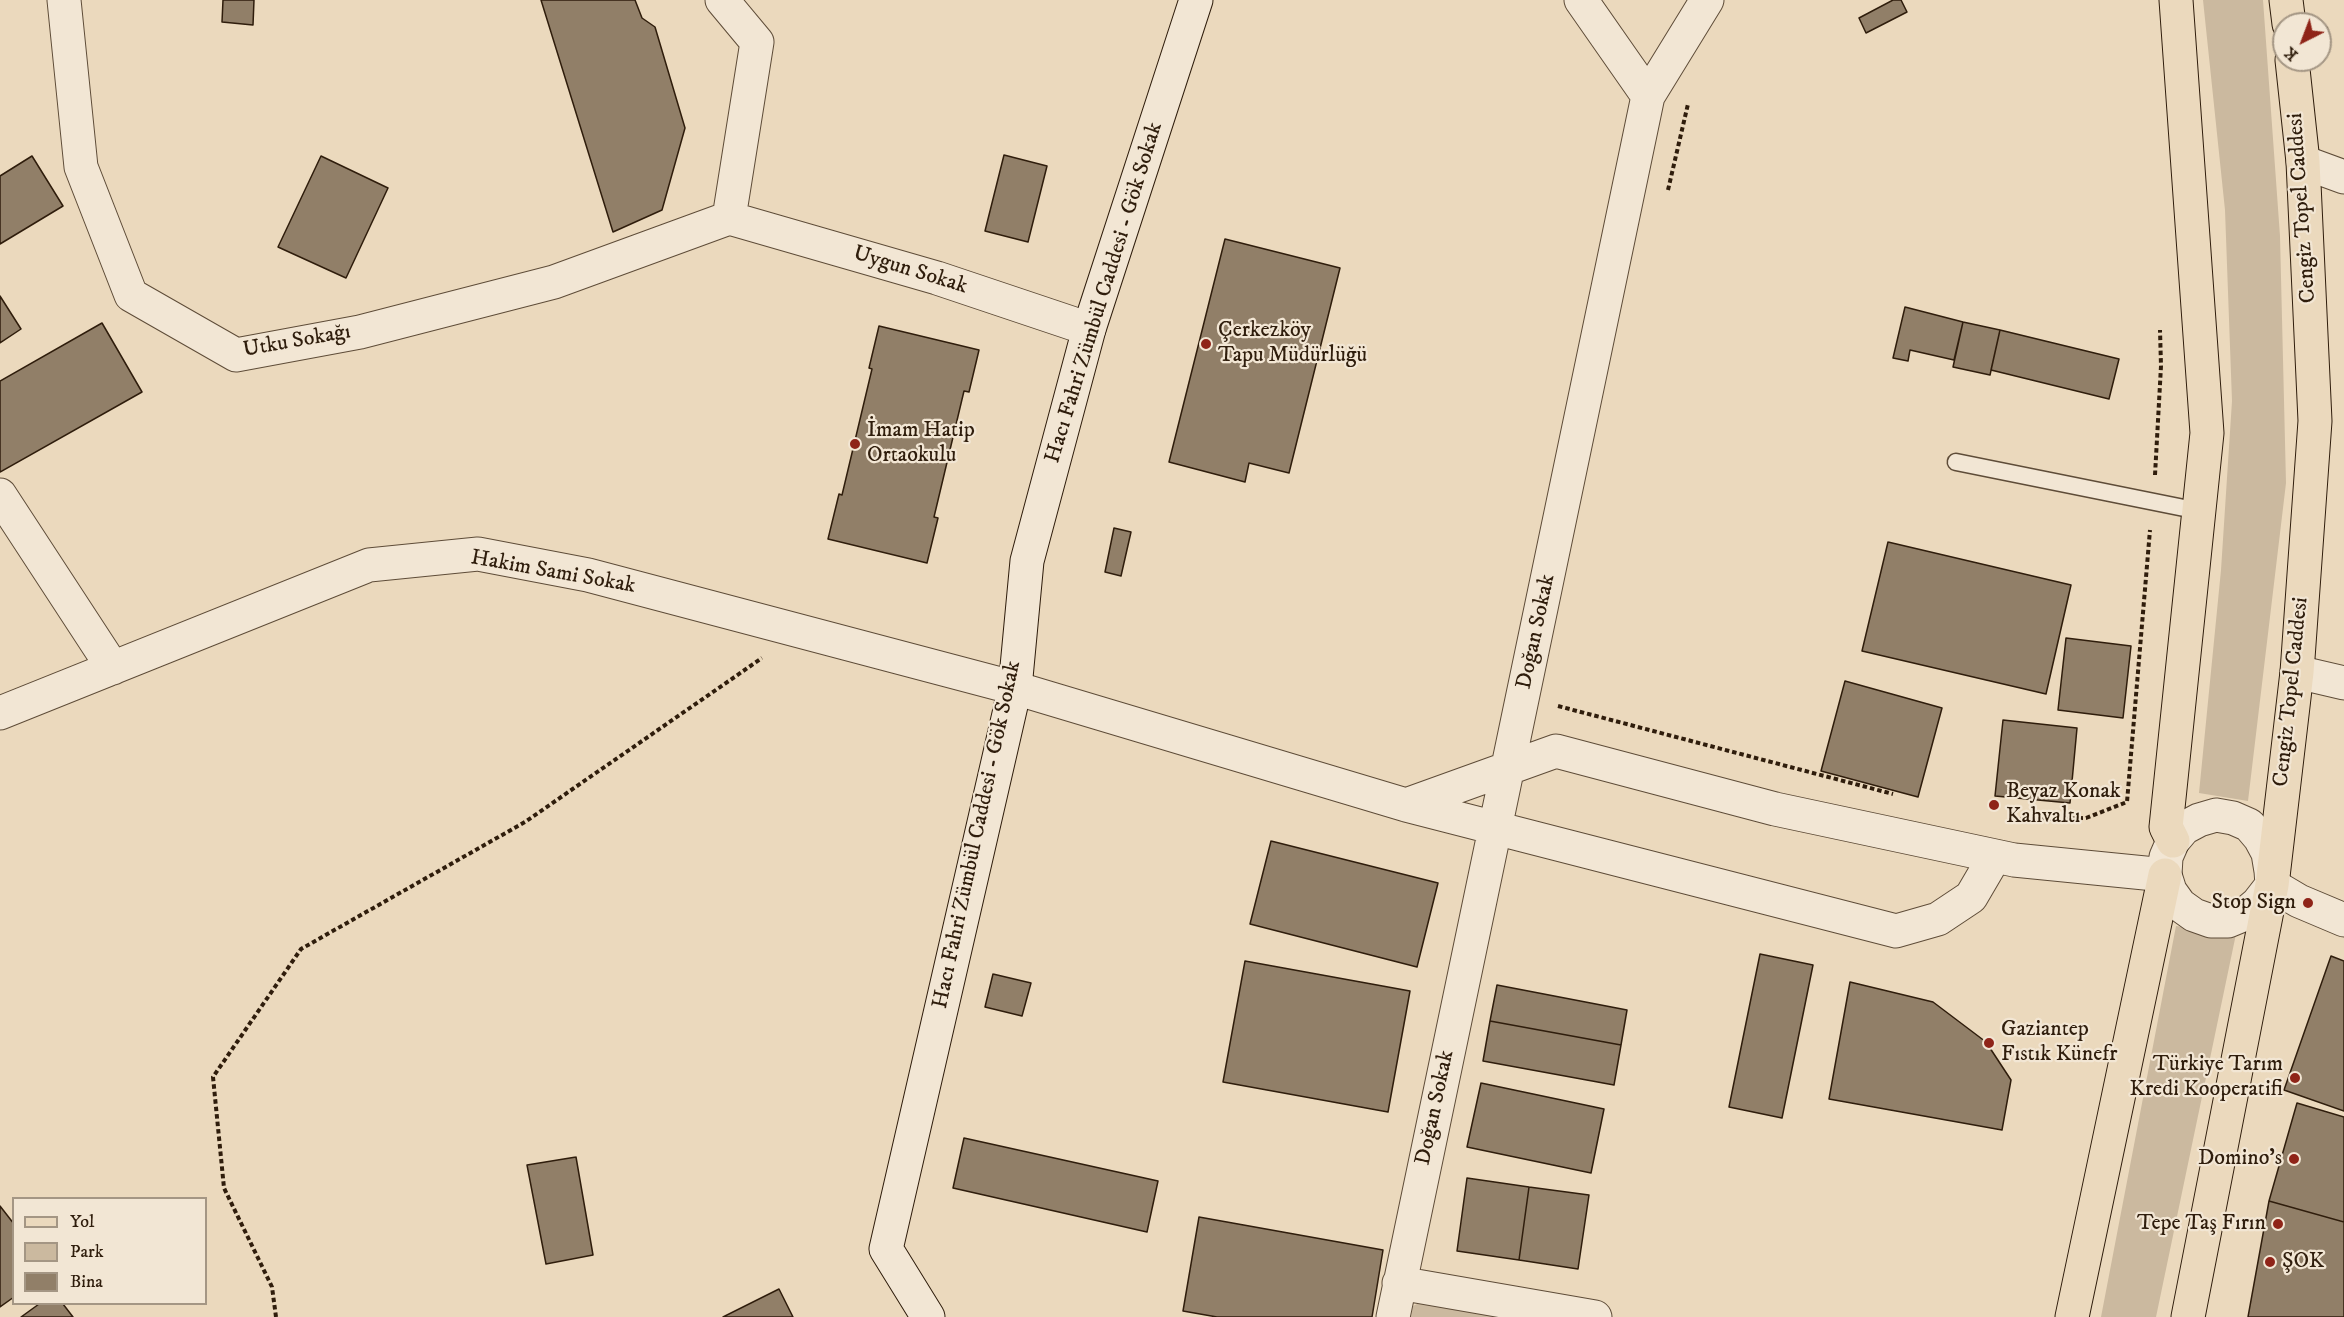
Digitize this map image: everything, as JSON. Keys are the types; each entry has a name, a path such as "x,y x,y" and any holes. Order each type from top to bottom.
{"main road":[{"path":"2173,841 2166,827 2207,432 2176,0"},
{"name":"Cengiz Topel Caddesi","path":"2188,1317 2272,885 2297,672 2315,421 2303,162 2293,72"},
{"path":"2072,1317 2165,875"}],"street":[{"name":"Utku Sokağı","path":"64,0 81,167 131,295 236,355 360,332 554,282 729,218"},
{"path":"722,0 757,42 729,218"},
{"name":"Hacı Fahri Zümbül Caddesi - Gök Sokak","path":"928,1317 886,1249 1015,688 1027,561 1089,329 1196,0"},
{"path":"1581,0 1648,96"},
{"name":"Doğan Sokak","path":"1393,1317 1648,96 1707,0"},
{"path":"2303,162 2344,177"},
{"name":"Uygun Sokak","path":"729,218 937,278 1089,329"},
{"path":"0,495 113,668"},
{"name":"Hakim Sami Sokak","path":"0,713 369,565 478,554 588,574 1015,688 1406,805 1896,931 1938,919 1971,897 1995,856"},
{"path":"2297,672 2344,682"},
{"path":"1406,805 1556,751 1775,809 2014,860 2165,875"},
{"path":"2216,815 2233,818 2248,825 2260,838 2268,853 2272,885 2245,914 2228,921 2211,921 2194,915 2180,905 2170,891 2165,875 2166,857 2173,841 2184,828 2216,815"},
{"path":"2272,885 2299,901 2344,920"},
{"path":"1399,1283 1595,1317"}],"lane":[{"path":"1956,462 2199,510"}],"path":[{"path":"1668,191 1689,99"},
{"path":"2005,820 2086,818 2127,802 2162,366 2160,319"},
{"path":"276,1317 272,1287 224,1188 213,1077 301,949 525,822 764,657"},
{"path":"1553,705 1901,796"}],"green space":[{"path":"2203,0 2263,0 2280,236 2286,483 2248,801 2199,793 2221,570 2232,401 2225,210"},
{"path":"2176,926 2236,934 2156,1317 2101,1317"},
{"path":"1427,1299 1529,1317 1411,1317 1413,1306"}],"building":[{"path":"223,0 254,0 253,25 222,22"},
{"path":"541,0 635,0 642,18 655,27 685,128 662,210 613,232"},
{"path":"1893,0 1901,0 1907,12 1866,33 1859,18"},
{"path":"1004,155 1047,166 1028,242 985,231"},
{"path":"32,156 63,206 0,244 0,176"},
{"path":"321,156 388,188 346,278 278,247"},
{"path":"1225,239 1340,268 1289,473 1249,463 1245,482 1169,462"},
{"path":"0,296 21,329 0,343"},
{"path":"1905,307 1963,322 1954,360 1910,350 1908,361 1893,358"},
{"path":"1963,322 2000,330 1990,375 1953,367"},
{"path":"102,323 142,392 0,472 0,381"},
{"path":"879,326 979,350 969,392 964,391 934,517 938,518 927,563 828,539 839,494 842,495 872,369 869,368"},
{"path":"2000,330 2119,359 2109,399 1991,370"},
{"path":"1114,528 1131,532 1121,576 1105,572"},
{"path":"1888,542 2071,585 2046,694 1862,651"},
{"path":"2066,638 2131,646 2123,718 2058,710"},
{"path":"1845,681 1942,708 1918,797 1821,771"},
{"path":"2003,720 2077,728 2070,803 1995,796"},
{"path":"1271,841 1438,883 1417,967 1250,924"},
{"path":"1760,954 1813,965 1782,1118 1729,1107"},
{"path":"2331,956 2344,961 2344,1111 2284,1090"},
{"path":"1245,961 1410,991 1388,1112 1223,1082"},
{"path":"993,974 1031,983 1022,1016 985,1007"},
{"path":"1850,982 1933,1002 1986,1042 2011,1080 2002,1130 1829,1099"},
{"path":"1497,985 1627,1010 1621,1045 1490,1021"},
{"path":"1490,1021 1621,1045 1614,1085 1483,1061"},
{"path":"1481,1083 1604,1109 1591,1173 1467,1147"},
{"path":"2297,1103 2344,1117 2344,1222 2269,1201"},
{"path":"964,1138 1158,1181 1147,1232 953,1188"},
{"path":"576,1157 593,1255 546,1264 527,1165"},
{"path":"1467,1178 1529,1187 1519,1260 1457,1251"},
{"path":"1529,1187 1589,1195 1578,1269 1519,1260"},
{"path":"2269,1201 2344,1222 2344,1317 2248,1317"},
{"path":"0,1206 12,1221 12,1298 0,1307"},
{"path":"1199,1217 1383,1250 1372,1317 1217,1317 1183,1311"},
{"path":"779,1289 793,1317 723,1317"},
{"path":"38,1305 64,1305 73,1317 21,1317"}],"place":[{"name":"Çerkezköy Tapu Müdürlüğü","path":"1206,344"},
{"name":"İmam Hatip Ortaokulu","path":"855,444"},
{"name":"Beyaz Konak Kahvaltı","path":"1994,805"},
{"name":"Stop Sign","path":"2308,903"},
{"name":"Gaziantep Fıstık Künefr","path":"1989,1043"},
{"name":"Türkiye Tarım Kredi Kooperatifi","path":"2295,1078"},
{"name":"Domino's","path":"2294,1159"},
{"name":"Tepe Taş Fırın","path":"2278,1224"},
{"name":"ŞOK","path":"2270,1262"}]}
